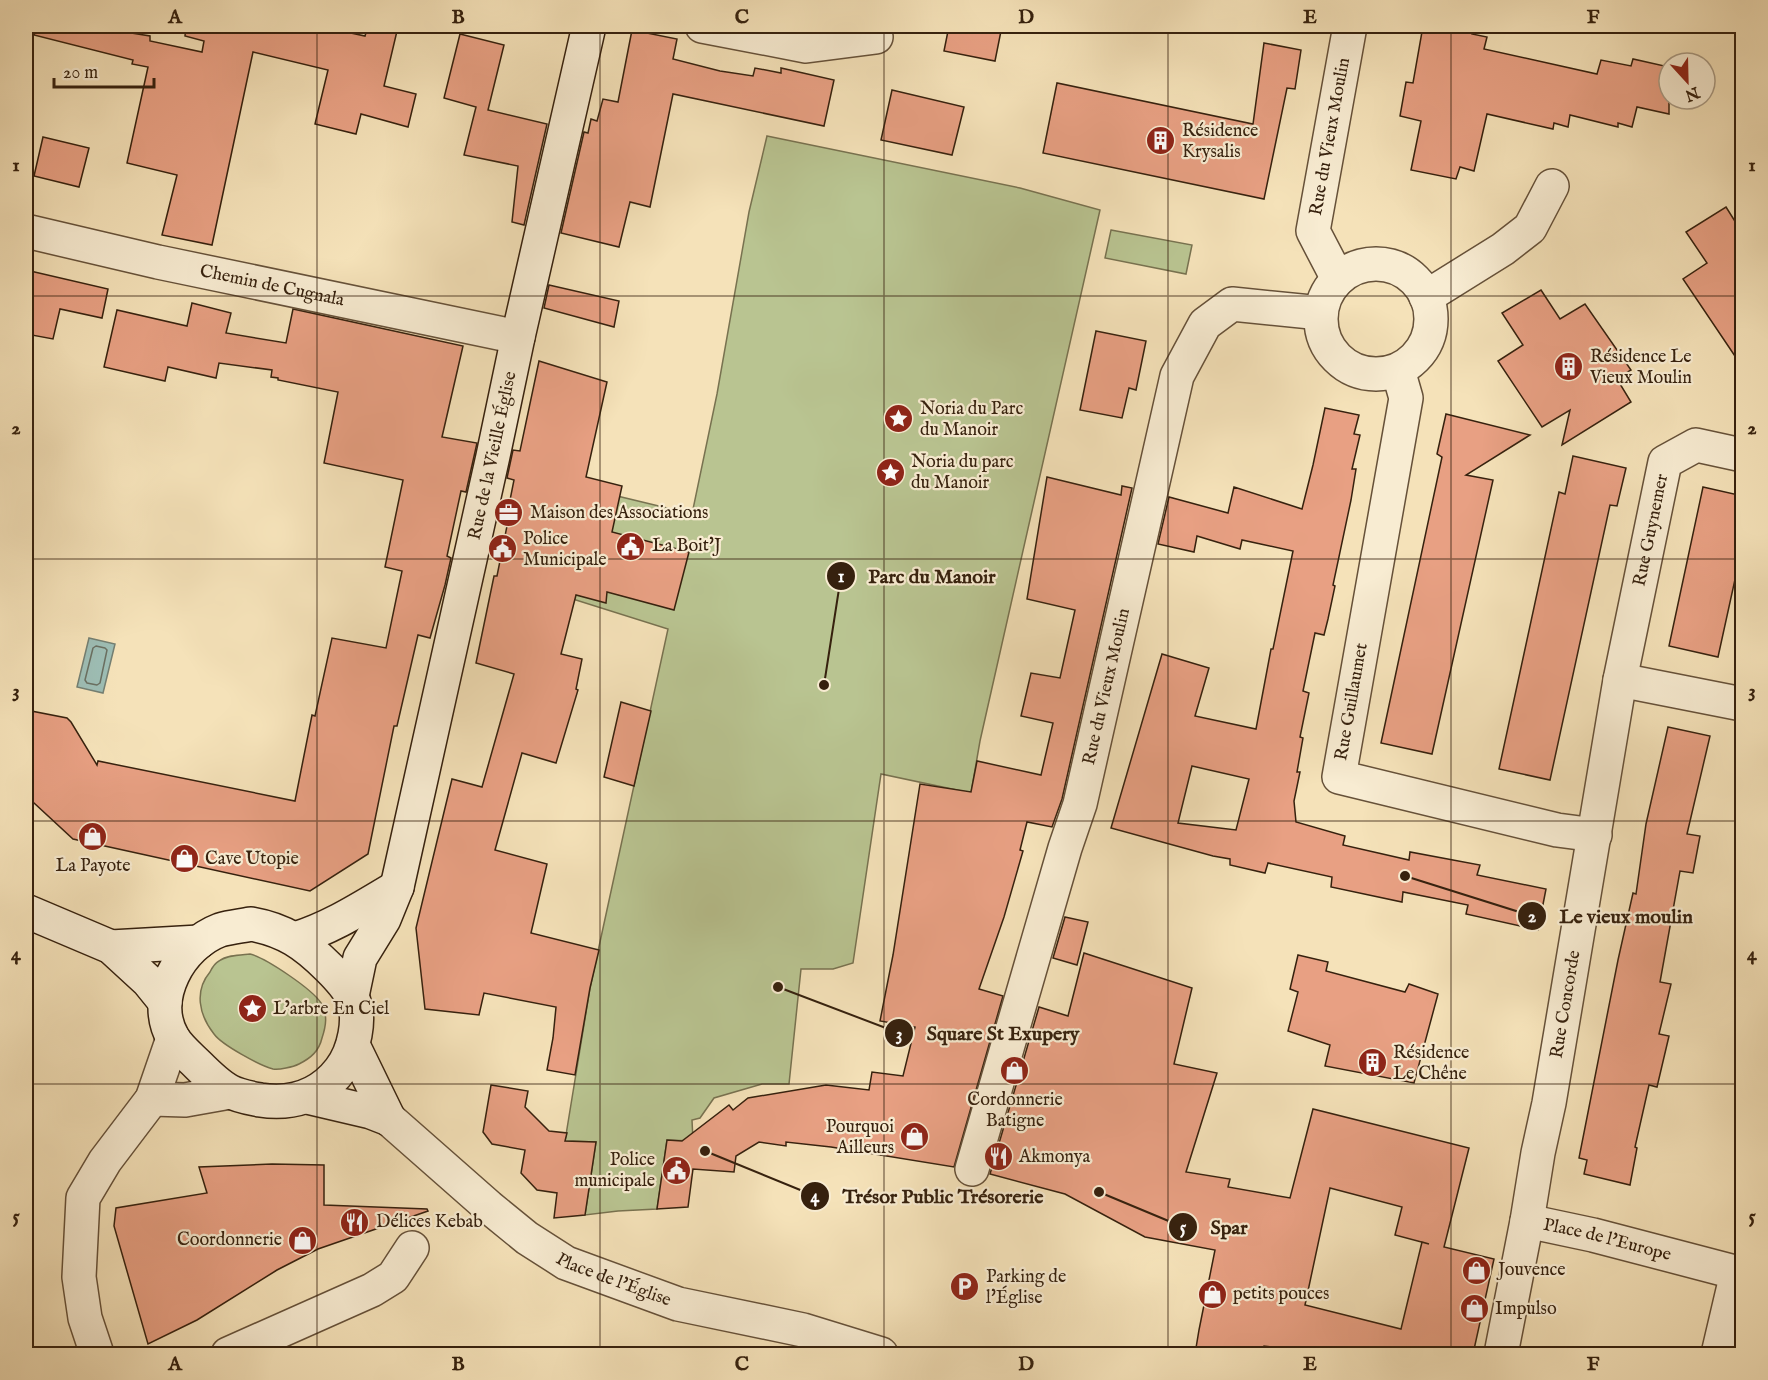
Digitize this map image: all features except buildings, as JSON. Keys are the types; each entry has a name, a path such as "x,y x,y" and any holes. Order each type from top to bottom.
{"street":[{"name":"Rue de la Vieille Église","path":"352,996 360,958 381,923 397,887 589,26"},
{"path":"702,26 806,46 876,37"},
{"name":"Rue du Vieux Moulin","path":"1338,279 1313,231 1350,26"},
{"path":"1426,297 1503,249 1530,228 1552,186"},
{"name":"Chemin de Cugnala","path":"26,231 158,262 518,337"},
{"path":"1376,264 1396,268 1414,280 1426,297 1431,313 1430,331 1423,347 1412,360 1398,370 1379,374 1360,372 1343,364 1329,350 1322,332 1321,313 1324,300 1338,279 1356,268 1376,264"},
{"name":"Rue du Vieux Moulin","path":"972,1169 1065,848 1080,804 1177,375 1205,324 1232,304 1321,313"},
{"name":"Rue Guillaumet","path":"1398,370 1406,398 1339,777 1557,830 1595,835"},
{"name":"Rue Guynemer","path":"1620,680 1665,462 1696,445 1743,455"},
{"path":"1620,680 1743,704"},
{"name":"Rue Concorde","path":"1527,1221 1620,680"},
{"path":"295,939 321,931 397,887"},
{"path":"26,911 111,947 148,981 165,1002"},
{"path":"252,924 269,927 295,939 313,952 352,996 356,1029 353,1045 336,1075 322,1088 307,1097 275,1102 252,1099 230,1092 190,1057 173,1038 167,1021 165,1002 170,978 181,961 199,942 220,930 252,924"},
{"path":"111,947 199,942"},
{"path":"97,1354 85,1318 79,1277 83,1198 105,1161 152,1099 173,1038"},
{"name":"Place de l'Église","path":"353,1045 389,1119"},
{"path":"152,1099 185,1100 230,1092"},
{"name":"Place de l'Église","path":"307,1097 371,1112 389,1119 527,1238 566,1263 678,1304 803,1330 880,1354"},
{"name":"Place de l'Europe","path":"1501,1354 1527,1221 1593,1235 1740,1274 1718,1354"},
{"path":"228,1354 372,1290 393,1277 412,1248"}],"green space":[{"path":"767,136 1020,188 1100,210 980,741 971,793 881,774 853,963 833,969 801,969 789,1084 762,1084 714,1098 700,1118 692,1120 693,1141 667,1140 657,1209 585,1215 596,1142 565,1141 590,988 668,629 560,595 588,489 692,514 717,394 749,212"},
{"path":"1111,230 1192,245 1186,274 1105,258"},
{"path":"250,954 267,961 299,982 316,997 323,1007 326,1020 321,1043 314,1054 299,1064 273,1069 259,1063 232,1049 218,1038 205,1019 200,995 205,979 213,967 226,958"}],"water":[{"path":"89,638 115,644 103,693 77,687"}],"place":[{"name":"Résidence Krysalis","path":"1161,141"},
{"name":"Résidence Le Vieux Moulin","path":"1569,367"},
{"name":"Noria du Parc du Manoir","path":"899,419"},
{"name":"Noria du parc du Manoir","path":"890,472"},
{"name":"Maison des Associations","path":"509,513"},
{"name":"La Boit'J","path":"631,546"},
{"name":"Police Municipale","path":"502,549"},
{"name":"Parc du Manoir","path":"824,685"},
{"name":"La Payote","path":"93,837"},
{"name":"Cave Utopie","path":"184,859"},
{"name":"Le vieux moulin","path":"1405,876"},
{"name":"Square St Exupery","path":"778,987"},
{"name":"L’arbre En Ciel","path":"252,1009"},
{"name":"Résidence Le Chêne","path":"1372,1063"},
{"name":"Cordonnerie Batigne","path":"1015,1071"},
{"name":"Pourquoi Ailleurs","path":"915,1137"},
{"name":"Trésor Public Trésorerie","path":"705,1151"},
{"name":"Akmonya","path":"998,1157"},
{"name":"Police municipale","path":"676,1170"},
{"name":"Spar","path":"1099,1192"},
{"name":"Délices Kebab","path":"355,1222"},
{"name":"Coordonnerie","path":"303,1240"},
{"name":"Jouvence","path":"1477,1270"},
{"name":"Parking de l'Église","path":"965,1287"},
{"name":"petits pouces","path":"1212,1294"},
{"name":"Impulso","path":"1474,1309"}]}
